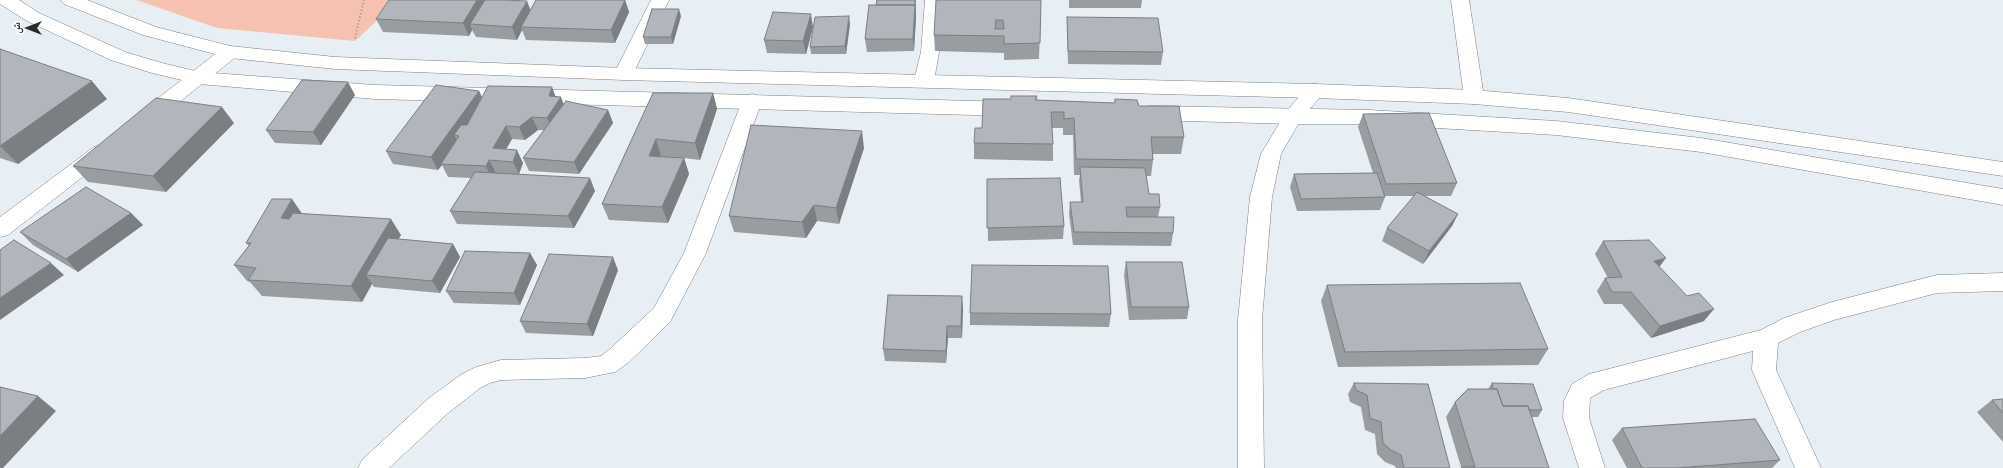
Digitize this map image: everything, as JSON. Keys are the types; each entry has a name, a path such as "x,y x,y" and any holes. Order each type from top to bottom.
{"main road":[{"path":"6,0 33,17 118,56 159,69 199,78 375,92 752,100 1030,109"},
{"path":"70,0 150,31 230,52 335,62 624,74 1315,91 1474,97 1568,105 2003,169"},
{"path":"624,74 660,0"},
{"path":"924,81 930,52 934,0"},
{"path":"1460,0 1474,97"},
{"path":"0,229 199,78 230,52"},
{"path":"1251,468 1250,320 1261,197 1271,154 1293,117 1315,91"},
{"path":"372,468 438,406 472,381 485,374 501,370 585,368 606,365 619,356 662,315 695,254 752,100"},
{"path":"1134,112 1293,117 1369,117 1556,128 1701,145 2003,197"},
{"path":"1592,468 1576,418 1576,401 1581,392 1598,381 1766,338 1792,325 1832,310 1938,284 2003,282"},
{"path":"1766,338 1764,370 1808,468"}],"path":[{"path":"335,62 355,41 364,0"}],"shaded area":[{"path":"137,0 399,0 355,41 217,28"}],"building":[{"path":"389,0 477,0 463,23 376,19"},
{"path":"485,0 527,1 512,27 470,24"},
{"path":"536,0 625,0 611,30 521,27"},
{"path":"877,0 915,0 915,5 876,5"},
{"path":"936,0 1041,0 1040,43 1004,44 1004,36 934,35","holes":["996,20 1003,20 1004,29 995,29"]},
{"path":"869,5 915,5 913,39 865,39"},
{"path":"652,9 679,9 671,37 643,37"},
{"path":"773,12 811,14 803,41 764,40"},
{"path":"849,16 845,46 810,47 815,17"},
{"path":"1067,17 1158,18 1163,52 1068,51"},
{"path":"0,49 92,81 0,146"},
{"path":"302,80 348,82 313,132 266,130"},
{"path":"436,85 479,91 431,157 386,151"},
{"path":"488,86 552,87 549,96 561,97 547,118 532,117 519,127 506,126 493,148 517,150 513,162 489,160 486,166 441,164 459,136 454,135 461,125 467,125"},
{"path":"653,93 713,93 695,143 656,139 649,156 684,158 662,207 602,204"},
{"path":"1011,96 1037,96 1035,100 1115,103 1115,99 1137,100 1139,106 1179,106 1184,137 1151,137 1153,160 1076,159 1074,118 1064,119 1064,112 1051,112 1053,144 974,143 975,128 982,128 983,99 1011,99"},
{"path":"156,98 222,107 153,176 73,166"},
{"path":"566,101 608,110 574,162 523,158"},
{"path":"1429,113 1457,183 1386,184 1363,114"},
{"path":"751,125 862,131 836,208 814,205 802,222 729,216"},
{"path":"1080,167 1145,168 1149,194 1159,194 1160,207 1126,207 1127,217 1174,217 1173,233 1074,232 1070,202 1083,202"},
{"path":"475,172 590,178 568,216 450,211"},
{"path":"1377,173 1385,197 1301,199 1294,174"},
{"path":"1060,178 1064,226 987,228 987,179"},
{"path":"86,187 131,213 66,259 20,232"},
{"path":"1417,192 1458,214 1429,251 1387,228"},
{"path":"272,199 292,199 281,218 289,219 293,213 391,219 351,286 248,280 256,268 234,265 251,243 246,243"},
{"path":"388,238 453,244 432,281 366,275"},
{"path":"14,240 51,263 0,298 0,250"},
{"path":"1649,240 1666,258 1654,261 1687,296 1699,293 1714,309 1660,326 1631,292 1612,292 1605,278 1622,277 1603,241"},
{"path":"465,251 530,253 514,293 446,291"},
{"path":"549,254 613,257 587,324 520,321"},
{"path":"1126,262 1182,262 1189,307 1131,307"},
{"path":"972,265 1108,266 1111,314 970,313"},
{"path":"1520,283 1548,349 1345,352 1327,285"},
{"path":"888,295 962,296 961,326 947,326 946,351 883,349"},
{"path":"1354,383 1428,384 1450,468 1404,468 1401,455 1391,450 1383,443 1381,422 1370,418 1367,395 1356,390"},
{"path":"1492,383 1533,384 1542,410 1529,410 1528,406 1503,406 1497,389 1493,389"},
{"path":"0,387 38,396 0,436"},
{"path":"1468,389 1497,389 1503,406 1528,406 1549,468 1462,468 1475,467 1455,402"},
{"path":"2003,399 2003,413 1992,400"},
{"path":"1755,419 1780,460 1677,468 1642,468 1622,428"}]}
